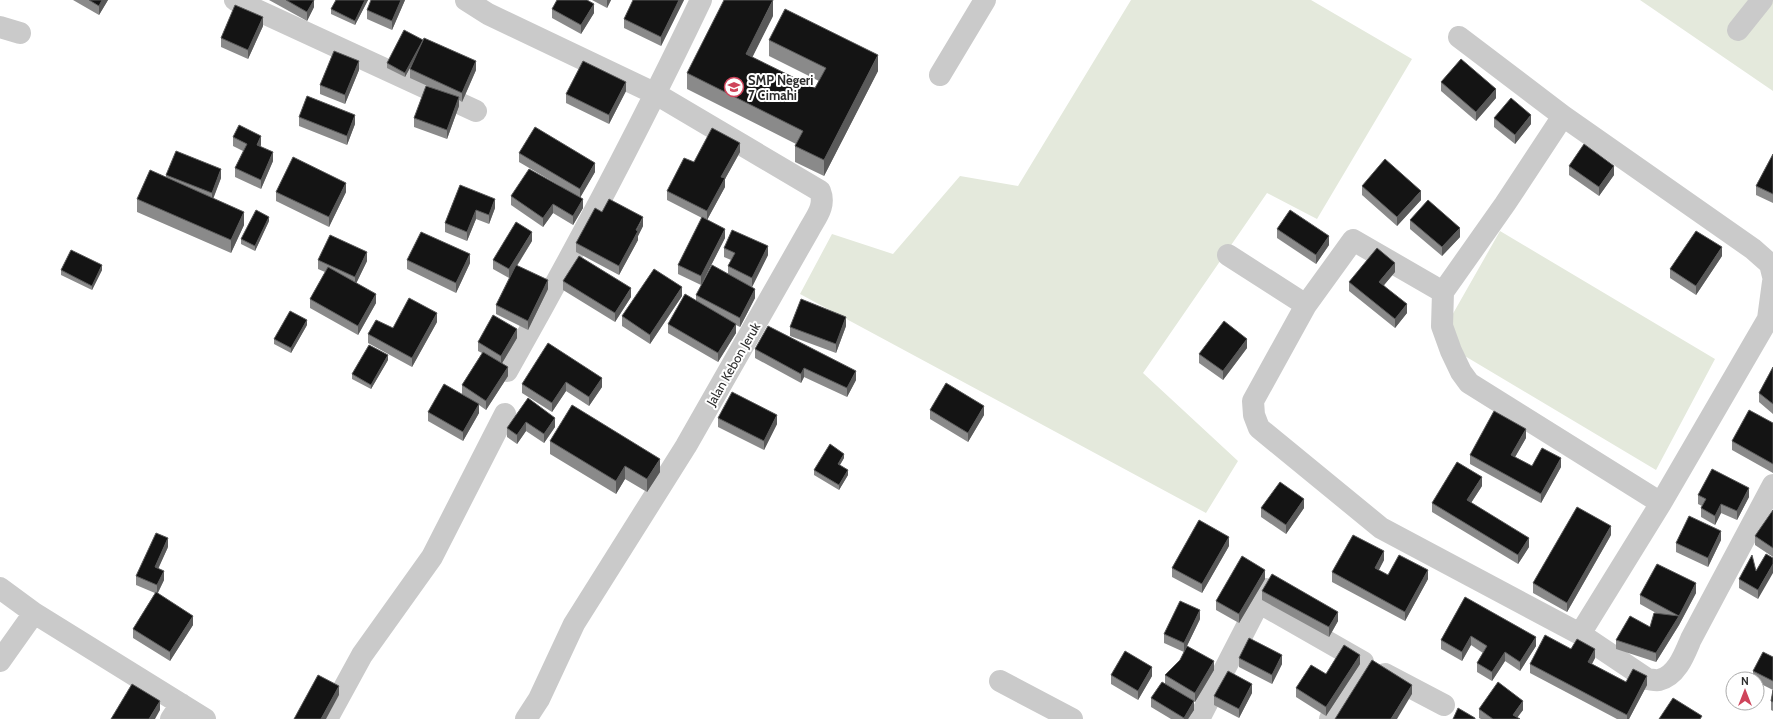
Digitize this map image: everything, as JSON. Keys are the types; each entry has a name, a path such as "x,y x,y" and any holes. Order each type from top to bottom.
{"street":[{"path":"466,0 491,7 656,94"},
{"path":"507,371 565,269 656,94 702,0"},
{"path":"940,75 985,0"},
{"path":"1738,30 1762,0"},
{"path":"241,1 476,111"},
{"path":"1459,37 1563,116 1753,249 1770,264 1773,276"},
{"name":"Jalan Kebon Jeruk","path":"526,719 539,699 574,624 686,446 822,207 824,199 820,191 656,94"},
{"path":"1563,116 1505,204 1442,292 1442,326 1454,358 1469,383 1661,503"},
{"path":"1442,292 1353,240 1306,305 1253,401 1254,415 1259,428 1380,528 1580,634 1646,679 1659,680 1670,674 1682,660 1691,639 1773,485"},
{"path":"1228,255 1306,305"},
{"path":"1580,634 1661,503 1770,320 1773,282"},
{"path":"327,719 362,655 432,557 505,414"},
{"path":"1199,719 1258,602 1270,582"},
{"path":"0,588 176,711 205,719"},
{"path":"1258,602 1363,662 1444,705"},
{"path":"0,661 34,613"},
{"path":"1330,719 1363,662"},
{"path":"1000,681 1072,719"}],"shaded area":[{"path":"1131,0 1311,0 1412,59 1317,219 1267,193 1143,373 1238,461 1206,513 800,294 832,234 893,254 960,176 1018,186"},
{"path":"1640,0 1773,0 1773,91"},
{"path":"1500,231 1715,359 1656,470 1438,340"}],"building":[{"path":"89,0 102,0 99,6"},
{"path":"286,0 314,0 307,12"},
{"path":"336,0 365,0 355,21 331,9"},
{"path":"371,0 401,0 392,21 367,10"},
{"path":"557,0 587,0 594,4 581,25 552,9"},
{"path":"633,0 679,0 661,37 624,19"},
{"name":"SMP Negeri 7 Cimahi","path":"724,0 773,0 746,54 815,88 826,68 769,40 785,9 878,55 824,160 795,146 803,131 687,73"},
{"path":"235,5 263,17 248,50 221,38"},
{"path":"404,30 423,40 405,73 387,63"},
{"path":"424,38 476,61 462,93 410,69"},
{"path":"334,51 359,61 345,95 320,85"},
{"path":"1461,59 1496,89 1476,112 1441,82"},
{"path":"583,61 626,82 609,115 566,94"},
{"path":"426,86 459,97 447,130 414,118"},
{"path":"307,96 355,115 347,136 299,117"},
{"path":"1511,98 1531,115 1515,135 1494,118"},
{"path":"239,125 261,136 257,145 273,152 261,180 235,168 247,144 233,137"},
{"path":"535,127 595,163 580,189 519,153"},
{"path":"712,128 740,143 721,177 725,178 707,211 667,191 684,158 694,162"},
{"path":"1584,144 1614,166 1599,187 1569,166"},
{"path":"176,151 221,169 212,193 166,175"},
{"path":"1773,154 1773,194 1756,186"},
{"path":"293,157 346,183 329,217 276,192"},
{"path":"1385,159 1421,191 1397,217 1362,186"},
{"path":"529,169 583,199 573,216 553,204 543,218 511,196"},
{"path":"150,170 244,212 231,240 137,199"},
{"path":"460,185 495,199 489,215 476,210 467,232 445,223"},
{"path":"609,199 643,217 636,230 638,231 619,266 576,243 595,208 602,212"},
{"path":"1428,200 1460,228 1442,247 1410,220"},
{"path":"256,210 269,217 255,246 241,239"},
{"path":"1290,210 1329,236 1316,255 1277,229"},
{"path":"702,217 725,229 701,276 678,265"},
{"path":"516,222 532,232 509,269 493,260"},
{"path":"732,230 768,246 752,278 728,266 735,253 724,248"},
{"path":"1696,231 1722,247 1696,286 1670,269"},
{"path":"421,232 470,254 456,283 407,260"},
{"path":"330,235 367,252 355,277 318,260"},
{"path":"1377,248 1395,263 1379,282 1407,304 1395,319 1349,282"},
{"path":"71,250 102,265 92,286 61,270"},
{"path":"579,256 631,288 615,313 563,281"},
{"path":"516,265 548,280 528,321 496,305"},
{"path":"712,265 755,289 740,318 696,295"},
{"path":"328,267 376,294 358,326 310,299"},
{"path":"654,269 682,287 650,335 622,316"},
{"path":"685,294 736,324 718,353 668,324"},
{"path":"409,298 437,313 412,358 368,334 376,320 393,328"},
{"path":"801,299 846,317 836,344 790,327"},
{"path":"290,311 307,320 291,348 274,339"},
{"path":"493,315 517,329 501,356 478,342"},
{"path":"1224,321 1247,339 1223,371 1199,354"},
{"path":"768,326 856,371 847,388 804,368 801,374 755,349"},
{"path":"548,343 602,378 589,397 566,382 552,403 522,384"},
{"path":"369,345 388,355 371,385 352,374"},
{"path":"483,352 508,367 486,401 462,385"},
{"path":"1773,367 1773,404 1759,393"},
{"path":"946,383 984,406 968,433 930,410"},
{"path":"444,384 479,404 463,432 428,412"},
{"path":"732,392 777,415 764,441 718,418"},
{"path":"528,398 555,418 544,434 526,422 517,435 507,428"},
{"path":"572,405 660,459 647,479 625,466 616,481 550,441"},
{"path":"1749,410 1773,423 1773,464 1732,441"},
{"path":"1494,411 1526,429 1511,455 1532,466 1542,448 1561,458 1541,494 1470,455"},
{"path":"830,444 844,454 838,464 848,470 839,485 814,470"},
{"path":"1457,462 1482,477 1467,500 1529,538 1518,555 1432,503"},
{"path":"1712,469 1749,488 1737,511 1721,504 1715,516 1701,508 1706,499 1698,495"},
{"path":"1280,482 1304,499 1286,525 1261,508"},
{"path":"1577,507 1611,526 1567,603 1533,583"},
{"path":"1773,510 1773,548 1755,536"},
{"path":"1689,516 1721,531 1708,558 1676,543"},
{"path":"1199,520 1229,537 1202,584 1172,568"},
{"path":"156,533 168,538 155,567 164,571 157,585 136,576"},
{"path":"1353,535 1384,551 1375,568 1388,575 1399,555 1428,570 1405,612 1332,572"},
{"path":"1766,554 1773,558 1773,564 1758,590 1739,579 1752,555 1756,571"},
{"path":"1242,556 1265,570 1239,614 1216,601"},
{"path":"1657,564 1696,583 1679,616 1640,595"},
{"path":"1272,574 1338,612 1329,627 1262,591"},
{"path":"156,592 193,616 170,652 133,629"},
{"path":"1465,597 1536,637 1520,662 1505,652 1492,672 1477,663 1487,646 1471,636 1462,652 1441,640"},
{"path":"1180,601 1200,610 1184,643 1164,634"},
{"path":"1654,613 1679,616 1656,653 1616,640 1630,616 1650,627"},
{"path":"1545,635 1571,649 1577,639 1595,649 1588,662 1626,682 1633,669 1647,676 1627,715 1530,664"},
{"path":"1249,638 1282,655 1272,675 1239,658"},
{"path":"1344,645 1360,655 1326,707 1296,688 1311,665 1326,674"},
{"path":"1187,646 1214,661 1195,693 1165,675 1180,660"},
{"path":"1125,651 1152,667 1138,691 1111,675"},
{"path":"1763,652 1773,657 1773,681 1765,677 1765,671 1753,671"},
{"path":"1372,660 1412,685 1391,719 1335,719"},
{"path":"1228,671 1252,684 1239,709 1214,696"},
{"path":"318,675 339,686 321,719 294,719"},
{"path":"1162,682 1194,701 1184,718 1151,698"},
{"path":"1498,682 1523,701 1513,715 1520,719 1493,719 1479,709"},
{"path":"132,684 160,701 149,719 111,719"},
{"path":"1773,690 1773,702 1771,701"},
{"path":"1673,698 1702,716 1700,719 1659,719"},
{"path":"1458,708 1475,718 1475,719 1453,719"}],"place":[{"name":"SMP Negeri 7 Cimahi","path":"734,87"}]}
